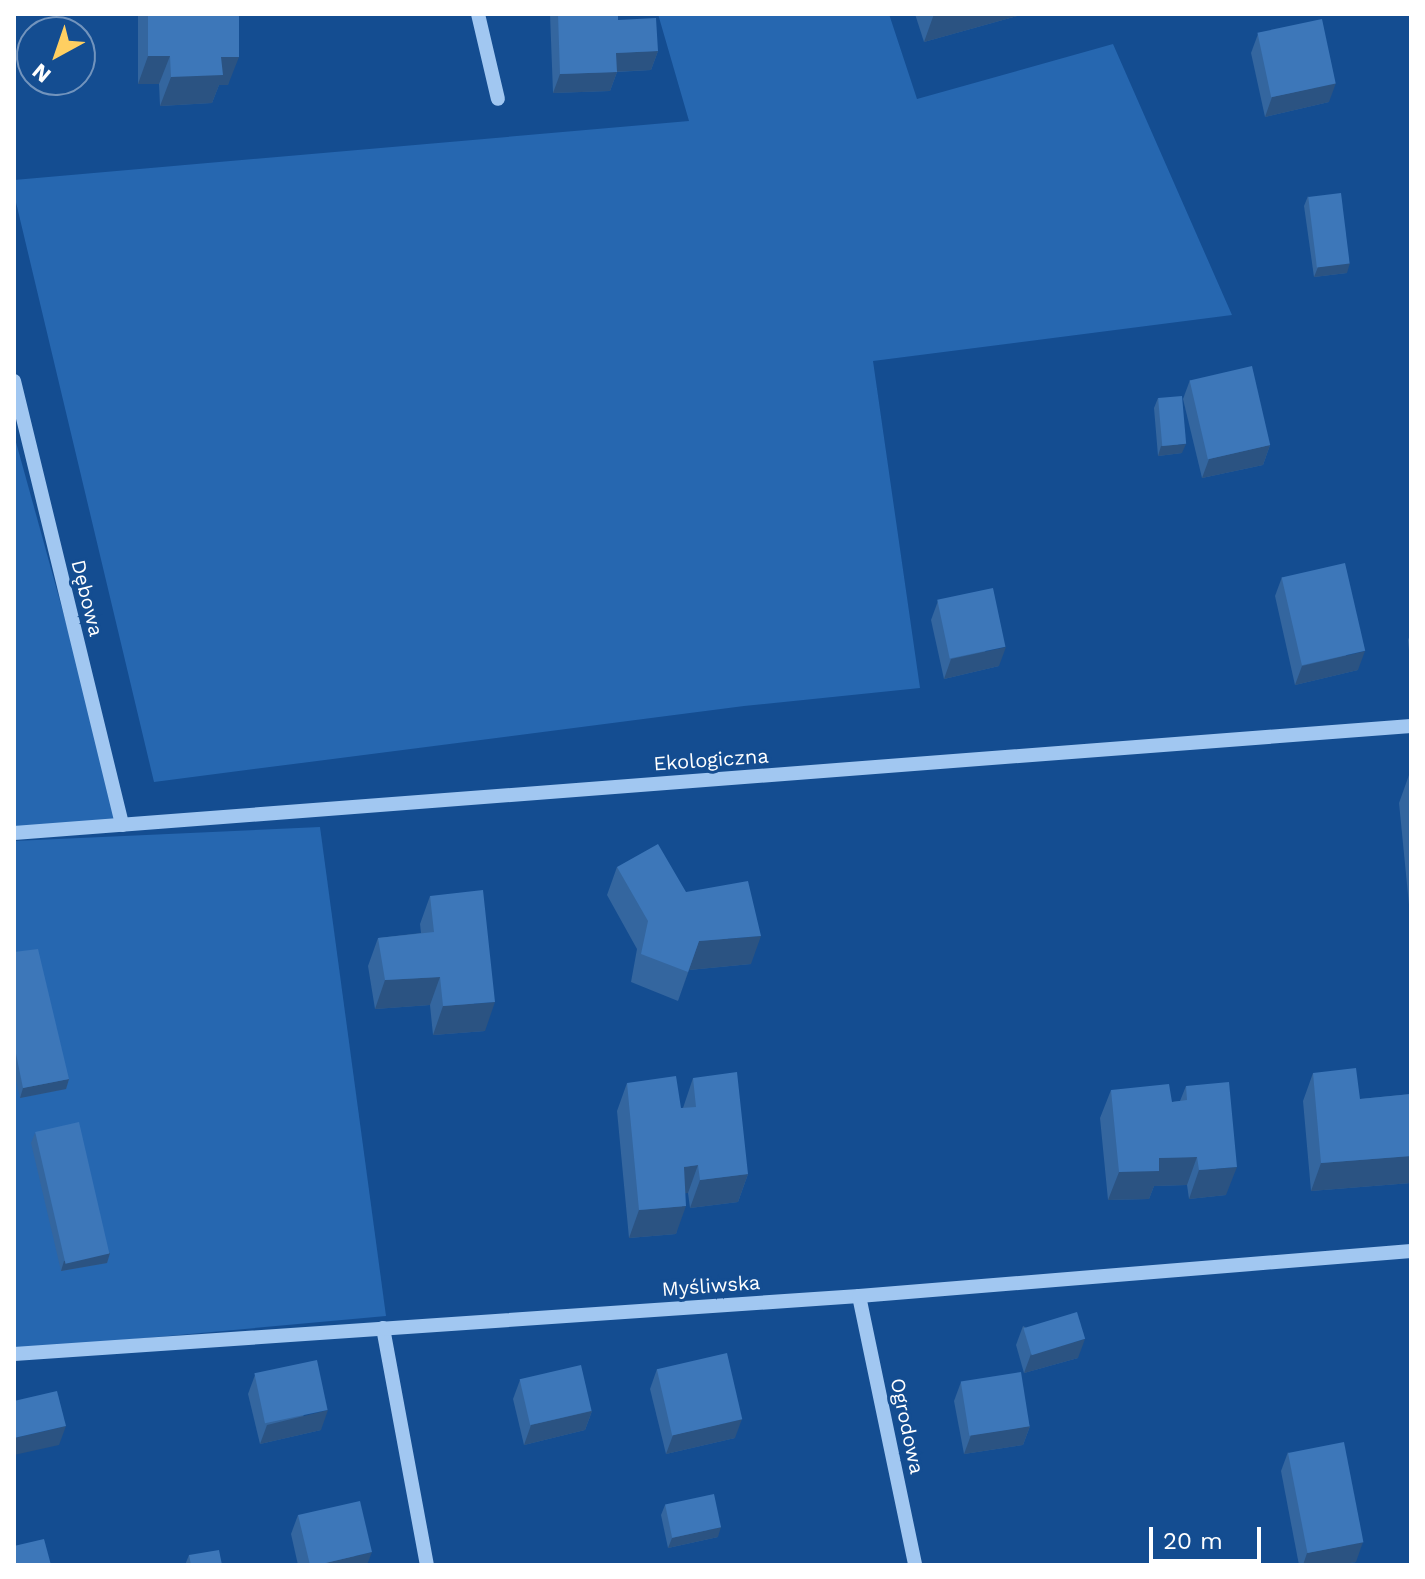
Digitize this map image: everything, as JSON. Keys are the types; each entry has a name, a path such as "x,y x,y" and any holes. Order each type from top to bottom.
{"street":[{"path":"478,14 498,99"},
{"name":"Dębowa","path":"14,381 122,825"},
{"name":"Ekologiczna","path":"14,833 1411,726"},
{"name":"Myśliwska","path":"14,1354 859,1296 1411,1251"},
{"name":"Ogrodowa","path":"859,1296 915,1565"},
{"path":"383,1328 427,1565"}],"shaded area":[{"path":"658,14 889,14 917,99 1113,44 1232,315 873,361 920,688 744,706 154,782 14,194 14,180 689,121"},
{"path":"14,435 122,825 14,831"},
{"path":"320,827 386,1316 14,1350 14,841"}],"building":[{"path":"148,14 239,14 239,57 221,57 223,75 171,77 170,56 148,56"},
{"path":"558,14 618,14 618,20 656,18 658,51 616,53 617,72 560,74"},
{"path":"1322,19 1336,84 1271,97 1257,33"},
{"path":"1341,193 1350,263 1317,267 1308,197"},
{"path":"1252,366 1270,445 1208,459 1190,380"},
{"path":"1182,396 1186,444 1162,446 1158,398"},
{"path":"1345,563 1365,651 1302,665 1282,578"},
{"path":"993,588 1005,647 950,659 937,600"},
{"path":"658,844 686,892 748,881 761,936 699,941 688,972 641,954 648,921 617,867"},
{"path":"483,890 495,1002 443,1006 440,977 385,980 378,938 434,932 430,896"},
{"path":"38,949 69,1079 23,1088 14,1044 14,952"},
{"path":"1356,1068 1360,1099 1411,1094 1411,1156 1321,1163 1313,1073"},
{"path":"737,1072 748,1174 700,1180 698,1165 684,1167 686,1206 639,1210 627,1083 676,1076 681,1108 696,1107 693,1078"},
{"path":"1229,1082 1237,1167 1199,1170 1197,1157 1159,1158 1159,1171 1119,1172 1111,1090 1169,1084 1172,1102 1187,1100 1186,1086"},
{"path":"79,1122 109,1254 66,1264 35,1132"},
{"path":"1077,1312 1085,1339 1032,1355 1023,1328"},
{"path":"727,1353 742,1419 672,1435 657,1369"},
{"path":"317,1360 328,1410 265,1423 254,1373"},
{"path":"581,1365 592,1411 530,1425 520,1379"},
{"path":"1021,1372 1030,1426 969,1436 961,1382"},
{"path":"57,1391 66,1426 14,1438 14,1401"},
{"path":"1344,1442 1363,1542 1308,1553 1288,1453"},
{"path":"714,1494 721,1527 672,1538 665,1504"},
{"path":"360,1501 372,1552 310,1565 298,1515"},
{"path":"44,1539 51,1565 14,1565 14,1546"},
{"path":"219,1550 222,1565 191,1565 189,1555"}]}
